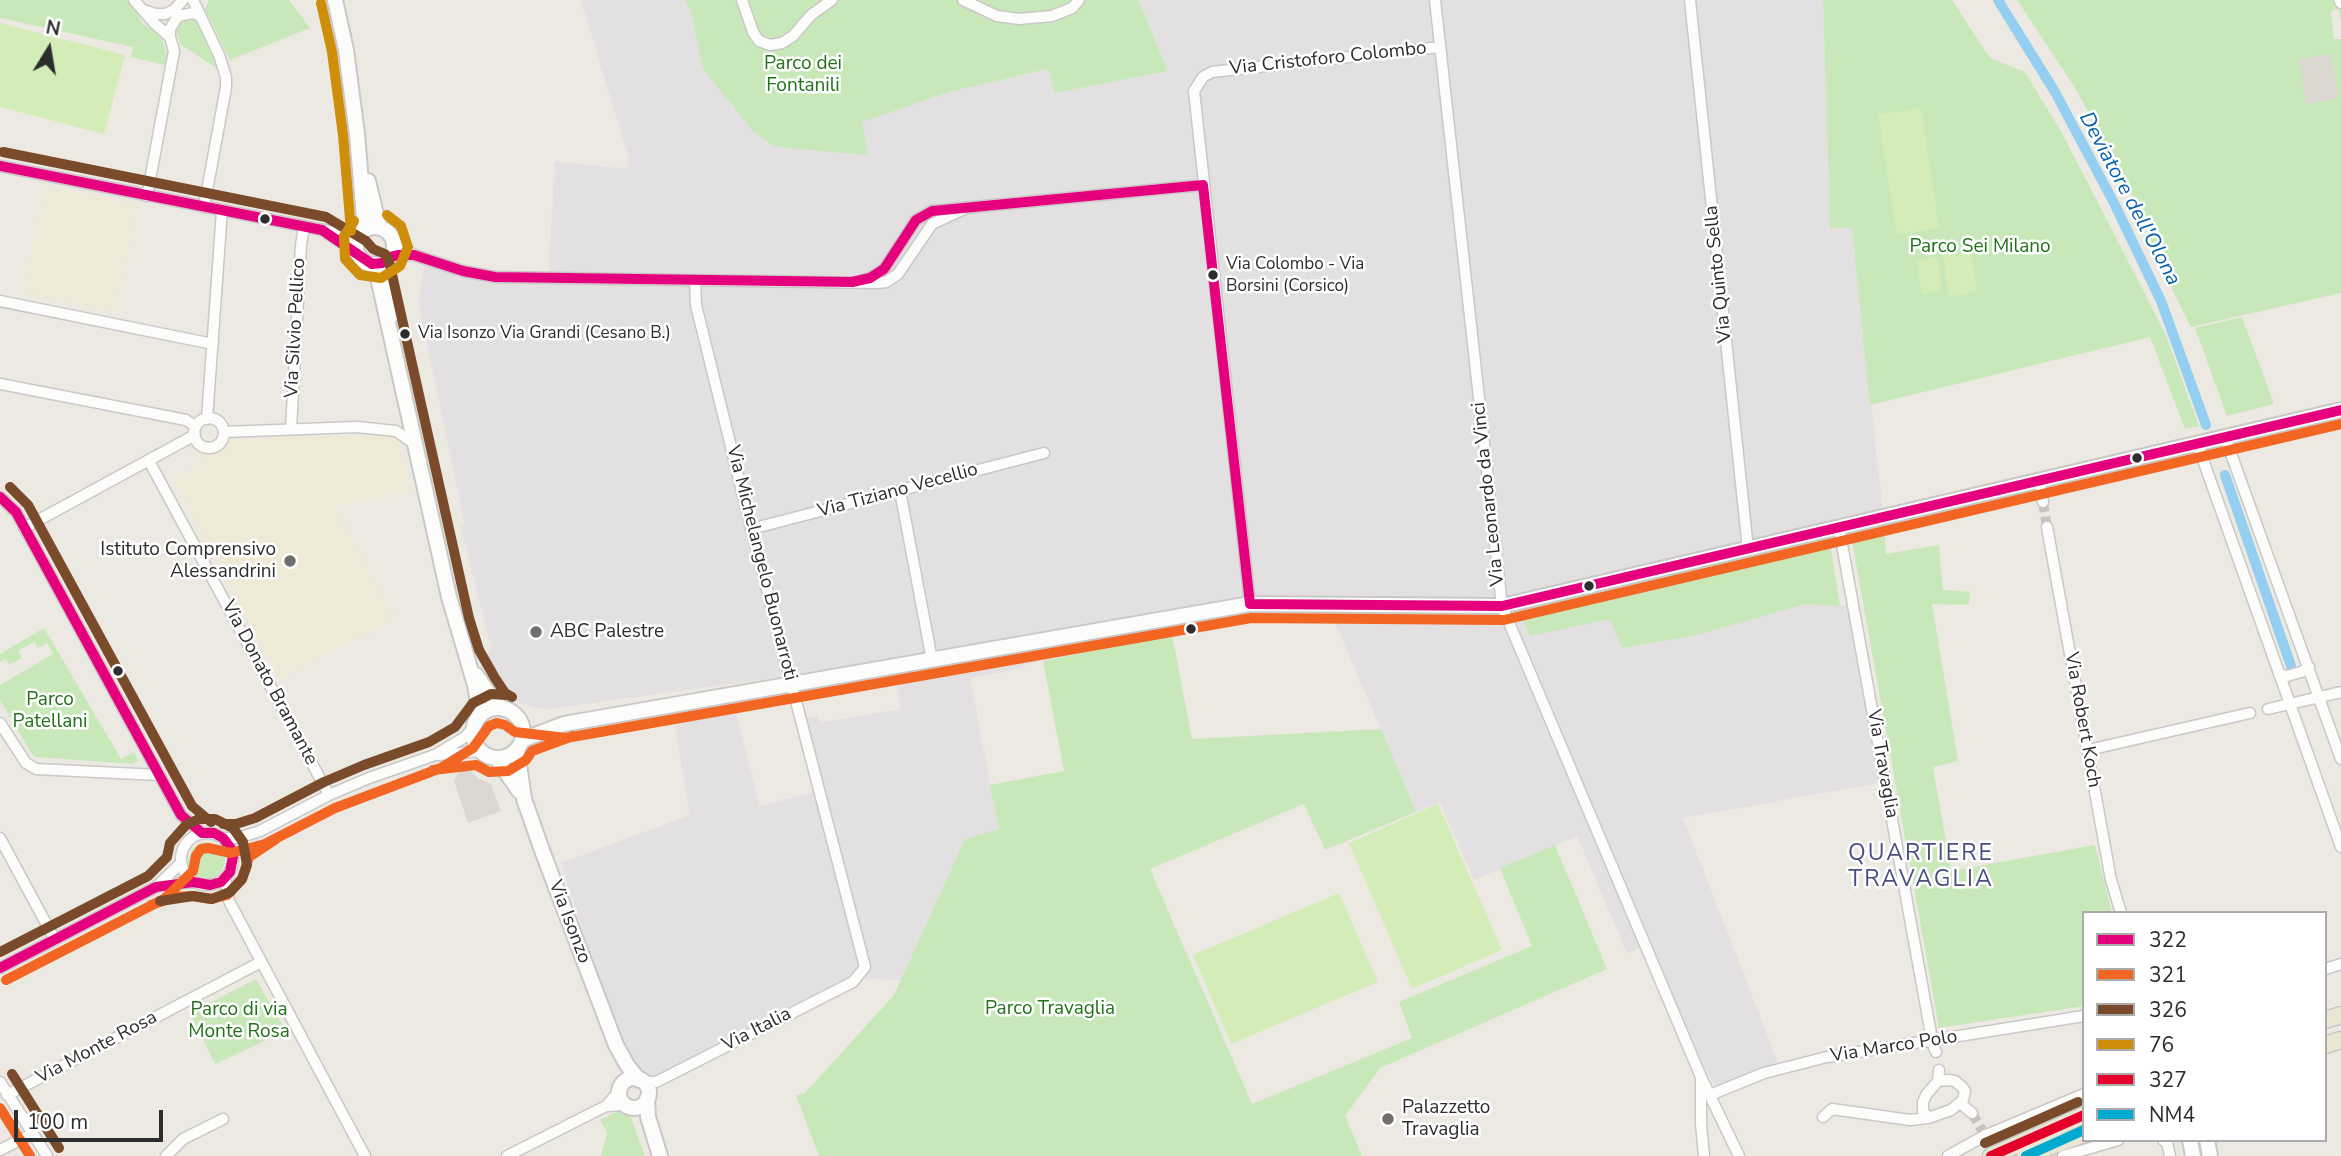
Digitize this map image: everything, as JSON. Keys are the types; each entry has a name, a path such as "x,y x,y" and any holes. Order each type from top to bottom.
{"main road":[{"path":"1991,1156 2082,1116"},
{"path":"2025,1156 2082,1135"}],"street":[{"path":"137,4 147,12 165,13 174,10 183,0"},
{"path":"193,0 219,55 226,77 204,207"},
{"path":"335,0 346,50 369,230"},
{"path":"742,0 753,32 759,41 770,45 782,43 793,36 811,15 832,0"},
{"path":"963,0 997,16 1019,19 1052,16 1072,8 1079,0"},
{"name":"Via Leonardo da Vinci","path":"1434,0 1502,606 1701,1077 1739,1156"},
{"name":"Via Quinto Sella","path":"1690,0 1748,549"},
{"path":"137,4 170,37"},
{"path":"147,196 174,51 170,29 178,16 193,13 200,16"},
{"name":"Via Cristoforo Colombo","path":"1250,604 1195,91 1203,77 1212,72 1440,47"},
{"path":"0,166 321,230 347,234 369,230 388,232 394,250 383,261"},
{"path":"852,282 870,278 884,269 906,232 924,214 932,211 1203,185"},
{"path":"393,241 414,255 463,271 495,277 877,284 893,279 932,224 964,209"},
{"path":"24,528 149,461 195,431 207,419 222,210"},
{"name":"Via Silvio Pellico","path":"291,429 304,227"},
{"path":"321,230 358,253 365,261 383,261 414,255"},
{"path":"358,253 357,242 369,230"},
{"path":"383,261 390,293 394,344 449,597 466,656 477,722 474,740 479,751 497,759 511,755 520,745 564,724"},
{"name":"Via Michelangelo Buonarroti","path":"695,280 696,306 751,529 865,967"},
{"path":"0,301 213,344"},
{"path":"0,384 186,420 202,446 214,447 223,439 224,432 219,421 207,419"},
{"path":"466,656 482,686 495,703 518,718 564,724 1250,604 1502,606 2341,410"},
{"path":"224,432 356,427 388,430 402,435 416,446"},
{"path":"2225,437 2341,759"},
{"path":"2197,443 2341,847"},
{"name":"Via Tiziano Vecellio","path":"751,529 1044,453"},
{"name":"Via Donato Bramante","path":"149,461 329,795"},
{"path":"2039,479 2043,502"},
{"path":"900,491 932,660"},
{"path":"0,497 16,512 181,815 202,833"},
{"name":"Via Robert Koch","path":"2047,527 2111,880 2120,911"},
{"name":"Via Travaglia","path":"1839,528 1936,1052"},
{"path":"2278,674 2287,676 2309,667"},
{"path":"2267,709 2341,692"},
{"path":"233,857 239,847 260,831 329,795 435,755 465,737 487,710 504,709"},
{"path":"2088,750 2250,713"},
{"path":"518,718 522,724 520,745"},
{"path":"0,723 26,763 36,769 159,775"},
{"name":"Via Isonzo","path":"520,745 524,799"},
{"path":"435,755 479,751"},
{"name":"Via Isonzo","path":"497,759 524,799 616,1045 627,1065 641,1081"},
{"path":"181,815 185,844 181,863 185,874 194,882"},
{"path":"185,844 202,833 238,838 260,831"},
{"path":"0,838 55,940"},
{"path":"210,885 225,878 233,865 230,847 223,838"},
{"path":"0,968 156,887 181,863"},
{"path":"225,878 229,901 365,1156"},
{"path":"156,887 194,882 210,885 229,901"},
{"name":"Via Monte Rosa","path":"7,1095 261,962"},
{"name":"Via Italia","path":"641,1081 656,1082 853,982 865,967"},
{"name":"Via Marco Polo","path":"1710,1095 1764,1073 1827,1057 2082,1016"},
{"name":"Via Isonzo","path":"616,1045 623,1097"},
{"path":"1928,1118 1923,1111 1923,1102 1938,1081 1939,1070"},
{"name":"Via Leonardo da Vinci","path":"1701,1077 1704,1156"},
{"path":"507,1156 623,1097 631,1079 641,1081 648,1090 648,1117 660,1156"},
{"path":"1824,1117 1832,1109 1910,1120 1938,1116 1961,1104 1965,1091 1958,1083 1938,1081"},
{"path":"0,1082 47,1156"},
{"path":"1948,1156 1984,1132 2082,1095"},
{"path":"623,1097 641,1106 647,1099"},
{"path":"623,1097 643,1119 653,1137"},
{"path":"1961,1104 1972,1113"},
{"path":"166,1156 183,1139 223,1119"},
{"path":"0,1150 32,1134"},
{"path":"2063,1156 2111,1142"},
{"path":"2165,1142 2170,1156"}],"shaded area":[{"path":"581,0 685,0 775,147 868,154 861,122 949,92 1049,69 1055,93 1168,71 1138,0 1823,0 1830,227 1852,227 1883,514 1504,603 1253,601 1171,616 1172,635 970,678 999,829 965,839 901,980 847,978 654,1079 641,1073 620,1043 561,863 690,815 673,713 734,705 760,806 821,790 804,718 818,716 820,723 900,709 895,673 967,661 969,651 549,709 516,701 499,687 493,678 488,667 491,648 461,527 465,525 418,300 425,264 463,275 548,282 555,161 626,169 629,159"},
{"path":"2331,54 2339,98 2306,104 2299,59"},
{"path":"45,185 138,205 116,313 23,293"},
{"name":"Istituto Comprensivo Alessandrini","path":"391,435 397,438 401,448 410,491 335,506 395,619 280,680 172,478 203,462 199,452 217,451 228,439"},
{"path":"1596,585 1623,648 1693,636 1806,604 1848,606 1879,783 1683,818 1779,1065 1715,1085 1706,1072 1650,944 1627,953 1577,836 1474,880 1440,802 1416,812 1329,608 1480,610"},
{"path":"463,764 478,778 491,784 501,811 468,823 454,781"}],"green space":[{"path":"0,0 129,0 143,24 163,41 167,55 165,65 131,57 133,47 0,18"},
{"path":"209,0 289,0 310,28 230,60 205,10"},
{"name":"Parco dei Fontanili","path":"685,0 1138,0 1168,71 1055,93 1048,69 949,92 862,122 868,155 775,147 753,131 703,69 691,11"},
{"name":"Parco Sei Milano","path":"1823,0 1952,0 1990,58 2025,72 2062,133 2165,333 2199,426 2185,429 2150,337 1870,405 1852,228 1830,228"},
{"path":"2017,0 2337,0 2341,3 2341,22 2339,9 2331,11 2334,39 2341,39 2341,293 2191,327 2133,198 2077,91"},
{"path":"189,17 195,19 219,68 180,44 176,28 179,21"},
{"path":"0,23 125,55 104,134 0,107"},
{"path":"1921,108 1939,228 1897,234 1878,115"},
{"path":"1971,251 1977,292 1949,296 1943,255"},
{"path":"1938,258 1942,291 1922,294 1917,260"},
{"path":"2242,317 2274,404 2227,416 2195,328"},
{"path":"1884,527 1886,554 1939,545 1943,590 1970,592 1969,605 1932,604 1958,761 1933,767 1951,871 2095,845 2112,911 2082,911 2082,1006 1939,1028 1851,535"},
{"path":"1829,538 1840,606 1806,604 1693,636 1622,648 1610,619 1530,636 1523,620 1526,610"},
{"name":"Parco Patellani","path":"44,628 121,759 134,752 138,761 133,764 35,757 31,753 0,700 0,685 53,654 47,643 38,648 34,642 18,651 22,658 9,665 6,659 0,662 0,654"},
{"name":"Parco Travaglia","path":"1172,635 1192,739 1381,729 1416,812 1325,850 1304,804 1150,869 1252,1104 1412,1038 1399,1002 1532,946 1500,868 1555,845 1607,969 1380,1068 1345,1116 1362,1156 819,1156 796,1095 805,1093 894,995 965,839 999,829 990,785 1064,771 1043,661"},
{"path":"1438,804 1502,950 1412,989 1349,843"},
{"path":"207,842 219,846 225,857 220,873 209,879 197,876 189,867 188,861 192,849"},
{"path":"1339,893 1378,982 1231,1044 1193,955"},
{"name":"Parco di via Monte Rosa","path":"256,979 286,1031 215,1064 190,1013"},
{"path":"627,1107 645,1156 601,1156 607,1133 600,1120"}],"waterway":[{"name":"Deviatore dell'Olona","path":"1998,0 2055,92 2114,203 2161,301 2206,425"},
{"name":"Deviatore dell'Olona","path":"2225,475 2291,666"}],"tunnel":[{"path":"2043,502 2047,527"},
{"path":"1972,1113 1982,1130"}],"transit line":[{"name":"76","path":"321,3 332,52 343,135 351,231"},
{"name":"326","path":"3,152 326,217 366,241 373,249 385,254 389,261 469,618 479,650 505,693 512,697"},
{"name":"322","path":"0,166 322,230 372,264 382,263 399,255 414,255 463,271 495,277 852,282 870,278 884,269 916,220 932,211 1203,185"},
{"name":"322","path":"1203,185 1250,604"},
{"name":"76","path":"354,221 344,236 345,259 360,275 381,278 400,266 408,247 401,226 387,215"},
{"name":"322","path":"1250,604 1502,606 2341,410"},
{"name":"321","path":"6,980 164,899 193,871 196,856 201,849 231,853 265,844 335,808 441,768 473,748 489,726 497,723 515,732 566,738 1251,618 1504,620 2341,424"},
{"name":"326","path":"10,487 28,505 192,806 211,822"},
{"name":"322","path":"0,497 16,512 181,815 202,833 214,833 223,838 233,857 230,872 221,882 210,885 193,882 156,887 0,968"},
{"name":"326","path":"223,824 236,824 255,818 324,782 429,742 455,727 473,703 491,694 506,695"},
{"name":"321","path":"433,770 476,765 489,772 508,771 526,760 532,751 573,736"},
{"name":"326","path":"0,952 148,876 167,857 170,843 186,825 199,819 215,819 233,828 243,842 247,865 242,879 230,892 212,899 193,896 160,901"},
{"name":"321","path":"151,905 175,897 211,899 227,895 242,879 249,857 276,839"},
{"name":"326","path":"12,1074 59,1148"},
{"name":"326","path":"1985,1143 2078,1102"},
{"name":"321","path":"0,1108 30,1156"},
{"name":"327","path":"1991,1156 2082,1116"},
{"name":"NM4","path":"2026,1156 2082,1131"}],"place":[{"name":"Via Colombo - Via Borsini (Corsico)","path":"1213,275"},
{"name":"Via Isonzo Via Grandi (Cesano B.)","path":"405,334"},
{"name":"Istituto Comprensivo Alessandrini","path":"290,561"},
{"name":"ABC Palestre","path":"536,632"},
{"name":"Palazzetto Travaglia","path":"1388,1119"}],"district":[{"name":"QUARTIERE TRAVAGLIA","path":"1921,867"}]}
